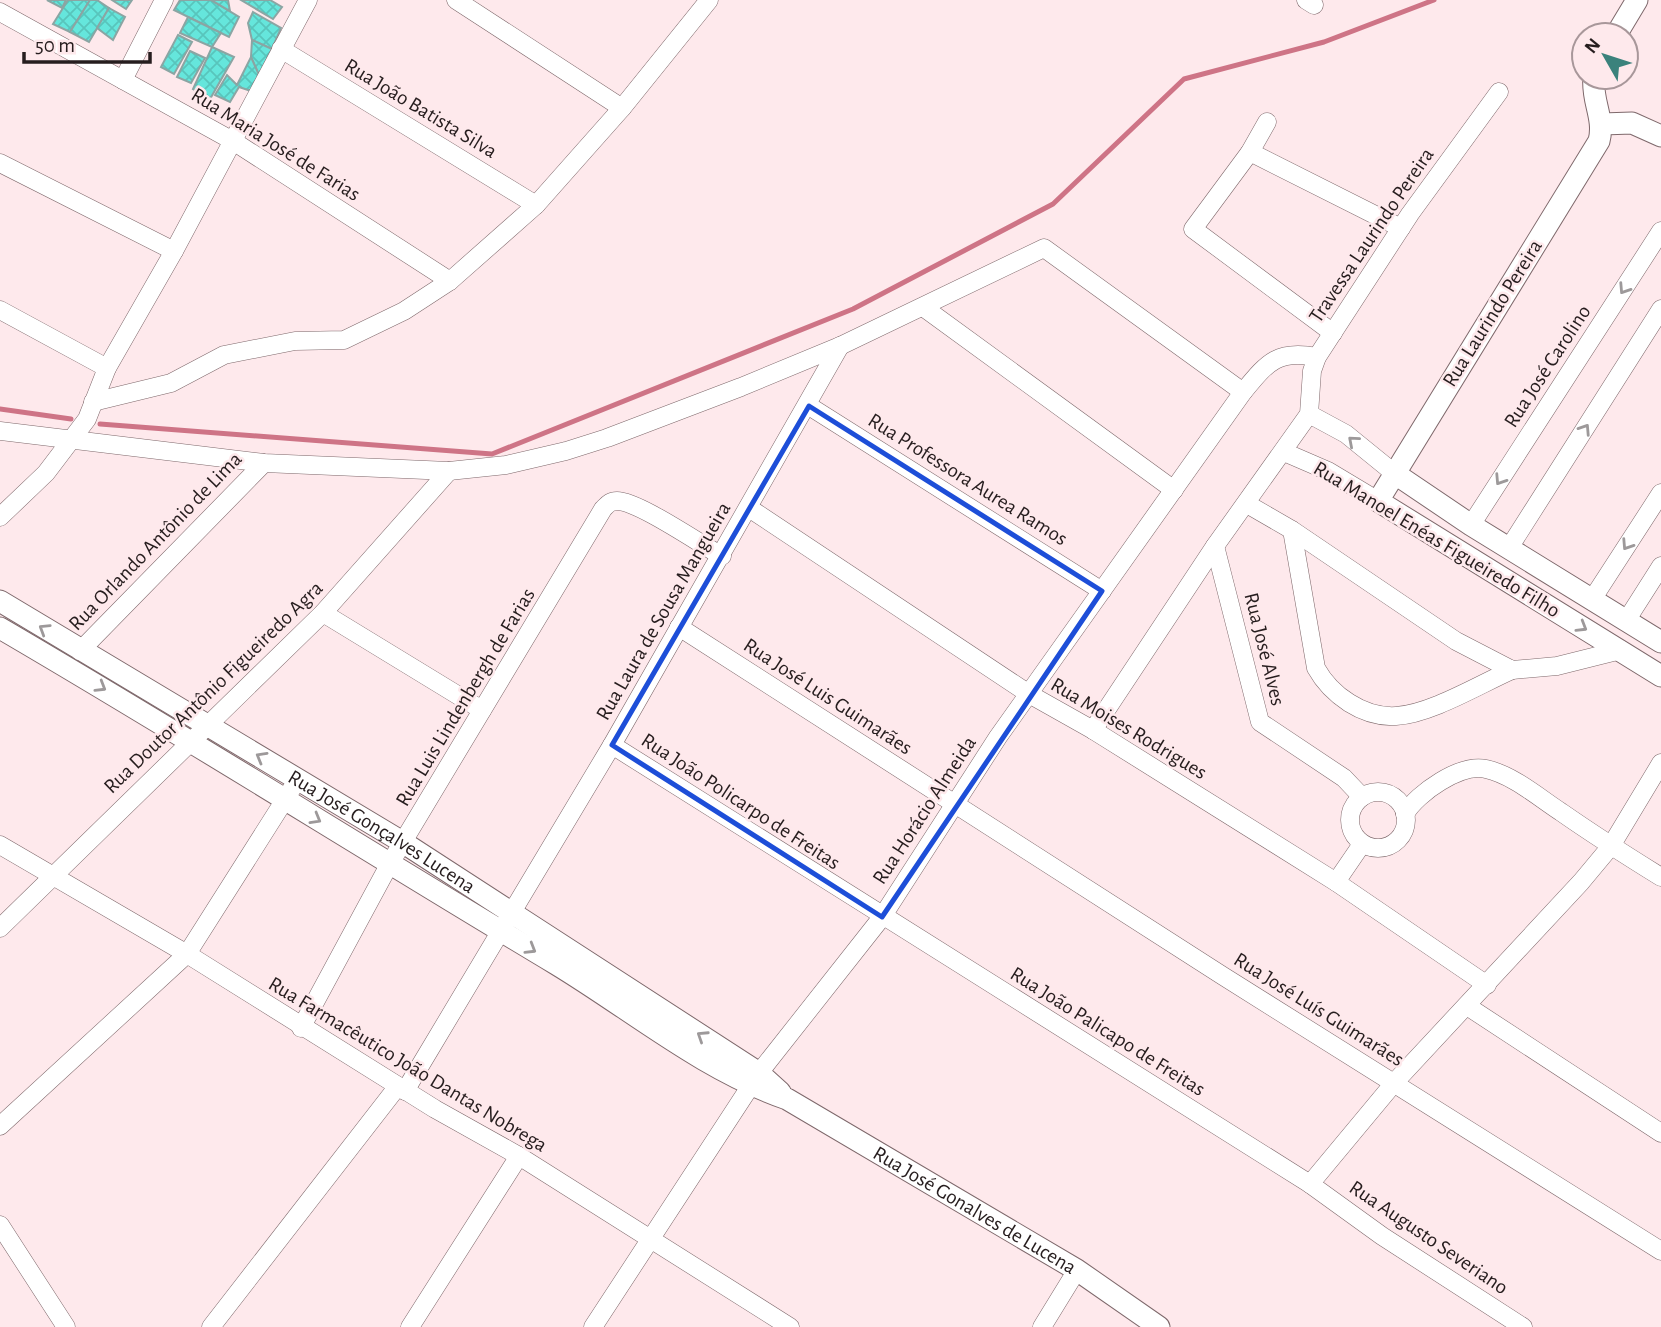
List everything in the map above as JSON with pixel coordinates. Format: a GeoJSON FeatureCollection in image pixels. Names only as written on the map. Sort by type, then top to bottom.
{"type":"FeatureCollection","features":[{"type":"Feature","properties":{"kind":"street"},"geometry":{"type":"LineString","coordinates":[[123,80],[164,0]]}},
{"type":"Feature","properties":{"kind":"street"},"geometry":{"type":"LineString","coordinates":[[0,517],[46,473],[87,419],[107,368],[174,251],[308,0]]}},
{"type":"Feature","properties":{"kind":"street"},"geometry":{"type":"LineString","coordinates":[[456,0],[622,108]]}},
{"type":"Feature","properties":{"kind":"street"},"geometry":{"type":"LineString","coordinates":[[1624,21],[1637,0]]}},
{"type":"Feature","properties":{"kind":"street"},"geometry":{"type":"LineString","coordinates":[[93,402],[171,383],[224,355],[295,341],[344,340],[404,311],[450,281],[536,205],[622,108],[703,2]]}},
{"type":"Feature","properties":{"kind":"street","name":"Rua Maria José de Farias"},"geometry":{"type":"LineString","coordinates":[[5,9],[123,80],[233,141],[450,281]]}},
{"type":"Feature","properties":{"kind":"street","name":"Rua João Batista Silva"},"geometry":{"type":"LineString","coordinates":[[281,50],[536,205]]}},
{"type":"Feature","properties":{"kind":"street"},"geometry":{"type":"LineString","coordinates":[[1593,91],[1602,124],[1632,123],[1661,136]]}},
{"type":"Feature","properties":{"kind":"street","name":"Travessa Laurindo Pereira"},"geometry":{"type":"LineString","coordinates":[[1309,414],[1312,371],[1317,357],[1401,228],[1499,92]]}},
{"type":"Feature","properties":{"kind":"street"},"geometry":{"type":"LineString","coordinates":[[1267,122],[1250,152],[1192,229],[1333,333]]}},
{"type":"Feature","properties":{"kind":"street","name":"Rua Laurindo Pereira"},"geometry":{"type":"LineString","coordinates":[[1378,501],[1599,141],[1602,124]]}},
{"type":"Feature","properties":{"kind":"street"},"geometry":{"type":"LineString","coordinates":[[1250,152],[1401,228]]}},
{"type":"Feature","properties":{"kind":"street"},"geometry":{"type":"LineString","coordinates":[[0,163],[174,251]]}},
{"type":"Feature","properties":{"kind":"street","name":"Rua José Carolino"},"geometry":{"type":"LineString","coordinates":[[1471,525],[1661,231]]}},
{"type":"Feature","properties":{"kind":"street"},"geometry":{"type":"LineString","coordinates":[[0,431],[264,463],[449,471],[506,465],[566,451],[741,387],[841,346],[1044,247],[1243,392]]}},
{"type":"Feature","properties":{"kind":"street"},"geometry":{"type":"LineString","coordinates":[[923,307],[1174,490]]}},
{"type":"Feature","properties":{"kind":"street"},"geometry":{"type":"LineString","coordinates":[[1508,548],[1661,309]]}},
{"type":"Feature","properties":{"kind":"street"},"geometry":{"type":"LineString","coordinates":[[0,310],[107,368]]}},
{"type":"Feature","properties":{"kind":"street","name":"Rua Laura de Sousa Mangueira"},"geometry":{"type":"LineString","coordinates":[[211,1327],[402,1089],[507,923],[809,406],[841,346]]}},
{"type":"Feature","properties":{"kind":"street","name":"Rua Horácio Almeida"},"geometry":{"type":"LineString","coordinates":[[593,1327],[755,1080],[882,917],[953,804],[1243,392],[1278,358],[1298,353],[1317,357]]}},
{"type":"Feature","properties":{"kind":"street","name":"Rua Professora Aurea Ramos"},"geometry":{"type":"LineString","coordinates":[[809,406],[1102,591]]}},
{"type":"Feature","properties":{"kind":"street"},"geometry":{"type":"LineString","coordinates":[[1093,730],[1215,546],[1309,414]]}},
{"type":"Feature","properties":{"kind":"street","name":"Rua Manoel Enéas Figueiredo Filho"},"geometry":{"type":"LineString","coordinates":[[1309,414],[1346,434],[1394,473],[1471,525],[1661,642]]}},
{"type":"Feature","properties":{"kind":"street","name":"Rua Manoel Enéas Figueiredo Filho"},"geometry":{"type":"LineString","coordinates":[[1284,452],[1328,471],[1661,676]]}},
{"type":"Feature","properties":{"kind":"street","name":"Rua Orlando Antônio de Lima"},"geometry":{"type":"LineString","coordinates":[[80,651],[264,463]]}},
{"type":"Feature","properties":{"kind":"street","name":"Rua Doutor Antônio Figueiredo Agra"},"geometry":{"type":"LineString","coordinates":[[0,928],[323,613],[449,471]]}},
{"type":"Feature","properties":{"kind":"street"},"geometry":{"type":"LineString","coordinates":[[1593,598],[1661,493]]}},
{"type":"Feature","properties":{"kind":"street","name":"Rua Luis Lindenbergh de Farias"},"geometry":{"type":"LineString","coordinates":[[301,1028],[389,865],[549,602],[595,519],[610,502],[620,501],[638,508],[722,556]]}},
{"type":"Feature","properties":{"kind":"street"},"geometry":{"type":"LineString","coordinates":[[1247,504],[1292,530],[1456,641],[1512,670]]}},
{"type":"Feature","properties":{"kind":"street","name":"Rua Moises Rodrigues"},"geometry":{"type":"LineString","coordinates":[[749,508],[1030,694],[1093,730],[1336,882],[1487,985]]}},
{"type":"Feature","properties":{"kind":"street"},"geometry":{"type":"LineString","coordinates":[[1292,530],[1316,668],[1325,684],[1340,698],[1365,710],[1394,716],[1416,711],[1512,670],[1557,666],[1621,650]]}},
{"type":"Feature","properties":{"kind":"street","name":"Rua José Alves"},"geometry":{"type":"LineString","coordinates":[[1215,546],[1260,722],[1345,778],[1362,797]]}},
{"type":"Feature","properties":{"kind":"street"},"geometry":{"type":"LineString","coordinates":[[1626,621],[1661,566]]}},
{"type":"Feature","properties":{"kind":"street","name":"Rua José Gonçalves Lucena"},"geometry":{"type":"LineString","coordinates":[[0,601],[404,843],[507,923],[755,1080]]}},
{"type":"Feature","properties":{"kind":"street"},"geometry":{"type":"LineString","coordinates":[[323,613],[482,710]]}},
{"type":"Feature","properties":{"kind":"street","name":"Rua José Luis Guimarães"},"geometry":{"type":"LineString","coordinates":[[679,626],[953,804]]}},
{"type":"Feature","properties":{"kind":"street","name":"Rua José Gonçalves Lucena"},"geometry":{"type":"LineString","coordinates":[[0,628],[389,865],[507,923]]}},
{"type":"Feature","properties":{"kind":"street","name":"Rua João Policarpo de Freitas"},"geometry":{"type":"LineString","coordinates":[[612,745],[882,917]]}},
{"type":"Feature","properties":{"kind":"street"},"geometry":{"type":"LineString","coordinates":[[1310,1184],[1394,1083],[1487,985],[1611,846],[1661,762]]}},
{"type":"Feature","properties":{"kind":"street"},"geometry":{"type":"LineString","coordinates":[[1405,814],[1419,795],[1463,772],[1484,768],[1514,781],[1661,877]]}},
{"type":"Feature","properties":{"kind":"street"},"geometry":{"type":"LineString","coordinates":[[0,1126],[187,954],[298,779]]}},
{"type":"Feature","properties":{"kind":"street"},"geometry":{"type":"LineString","coordinates":[[1383,793],[1401,804],[1405,814],[1405,825],[1393,843],[1383,848],[1362,844],[1354,836],[1350,815],[1362,797],[1383,793]]}},
{"type":"Feature","properties":{"kind":"street","name":"Rua José Luís Guimarães"},"geometry":{"type":"LineString","coordinates":[[953,804],[1661,1251]]}},
{"type":"Feature","properties":{"kind":"street"},"geometry":{"type":"LineString","coordinates":[[1336,882],[1362,844]]}},
{"type":"Feature","properties":{"kind":"street","name":"Rua Farmacêutico João Dantas Nobrega"},"geometry":{"type":"LineString","coordinates":[[0,845],[187,954],[402,1089],[519,1156],[790,1327]]}},
{"type":"Feature","properties":{"kind":"street","name":"Rua João Palicapo de Freitas"},"geometry":{"type":"LineString","coordinates":[[882,917],[1310,1184]]}},
{"type":"Feature","properties":{"kind":"street"},"geometry":{"type":"LineString","coordinates":[[1467,1006],[1661,1133]]}},
{"type":"Feature","properties":{"kind":"street","name":"Rua José Gonalves de Lucena"},"geometry":{"type":"LineString","coordinates":[[755,1080],[1077,1270],[1159,1327]]}},
{"type":"Feature","properties":{"kind":"street"},"geometry":{"type":"LineString","coordinates":[[410,1327],[519,1156]]}},
{"type":"Feature","properties":{"kind":"street","name":"Rua Augusto Severiano"},"geometry":{"type":"LineString","coordinates":[[1310,1184],[1382,1236],[1523,1327]]}},
{"type":"Feature","properties":{"kind":"street"},"geometry":{"type":"LineString","coordinates":[[0,1225],[66,1327]]}},
{"type":"Feature","properties":{"kind":"street"},"geometry":{"type":"LineString","coordinates":[[1042,1327],[1077,1270]]}},
{"type":"Feature","properties":{"kind":"highlighted area"},"geometry":{"type":"Polygon","coordinates":[[[809,406],[1102,591],[882,917],[612,745],[809,406]]]}},
{"type":"Feature","properties":{"kind":"building"},"geometry":{"type":"Polygon","coordinates":[[[47,0],[66,0],[62,8],[47,0]]]}},
{"type":"Feature","properties":{"kind":"building"},"geometry":{"type":"Polygon","coordinates":[[[68,0],[90,0],[70,32],[53,24],[68,0]]]}},
{"type":"Feature","properties":{"kind":"building"},"geometry":{"type":"Polygon","coordinates":[[[90,0],[97,0],[109,8],[89,42],[70,32],[90,0]]]}},
{"type":"Feature","properties":{"kind":"building"},"geometry":{"type":"Polygon","coordinates":[[[112,0],[132,0],[126,9],[112,0]]]}},
{"type":"Feature","properties":{"kind":"building"},"geometry":{"type":"Polygon","coordinates":[[[180,0],[211,0],[239,17],[229,37],[174,10],[180,0]]]}},
{"type":"Feature","properties":{"kind":"building"},"geometry":{"type":"Polygon","coordinates":[[[211,0],[228,0],[230,11],[211,0]]]}},
{"type":"Feature","properties":{"kind":"building"},"geometry":{"type":"Polygon","coordinates":[[[241,0],[270,0],[282,7],[273,19],[241,0]]]}},
{"type":"Feature","properties":{"kind":"building"},"geometry":{"type":"Polygon","coordinates":[[[109,8],[125,17],[113,40],[97,28],[109,8]]]}},
{"type":"Feature","properties":{"kind":"building"},"geometry":{"type":"Polygon","coordinates":[[[253,12],[281,28],[272,49],[252,40],[248,23],[253,12]]]}},
{"type":"Feature","properties":{"kind":"building"},"geometry":{"type":"Polygon","coordinates":[[[188,17],[221,33],[212,47],[180,33],[188,17]]]}},
{"type":"Feature","properties":{"kind":"building"},"geometry":{"type":"Polygon","coordinates":[[[178,35],[192,42],[174,74],[161,67],[178,35]]]}},
{"type":"Feature","properties":{"kind":"building"},"geometry":{"type":"Polygon","coordinates":[[[252,40],[272,49],[259,75],[251,57],[252,40]]]}},
{"type":"Feature","properties":{"kind":"building"},"geometry":{"type":"Polygon","coordinates":[[[212,47],[234,57],[210,99],[193,89],[212,47]]]}},
{"type":"Feature","properties":{"kind":"building"},"geometry":{"type":"Polygon","coordinates":[[[190,51],[205,58],[191,83],[177,77],[190,51]]]}},
{"type":"Feature","properties":{"kind":"building"},"geometry":{"type":"Polygon","coordinates":[[[251,57],[259,75],[251,91],[239,87],[230,102],[215,95],[227,75],[237,85],[251,57]]]}},
{"type":"Feature","properties":{"kind":"waterway"},"geometry":{"type":"LineString","coordinates":[[100,424],[492,454],[853,309],[1053,204],[1184,79],[1324,42],[1434,0]]}},
{"type":"Feature","properties":{"kind":"waterway"},"geometry":{"type":"LineString","coordinates":[[0,409],[71,419]]}}]}
